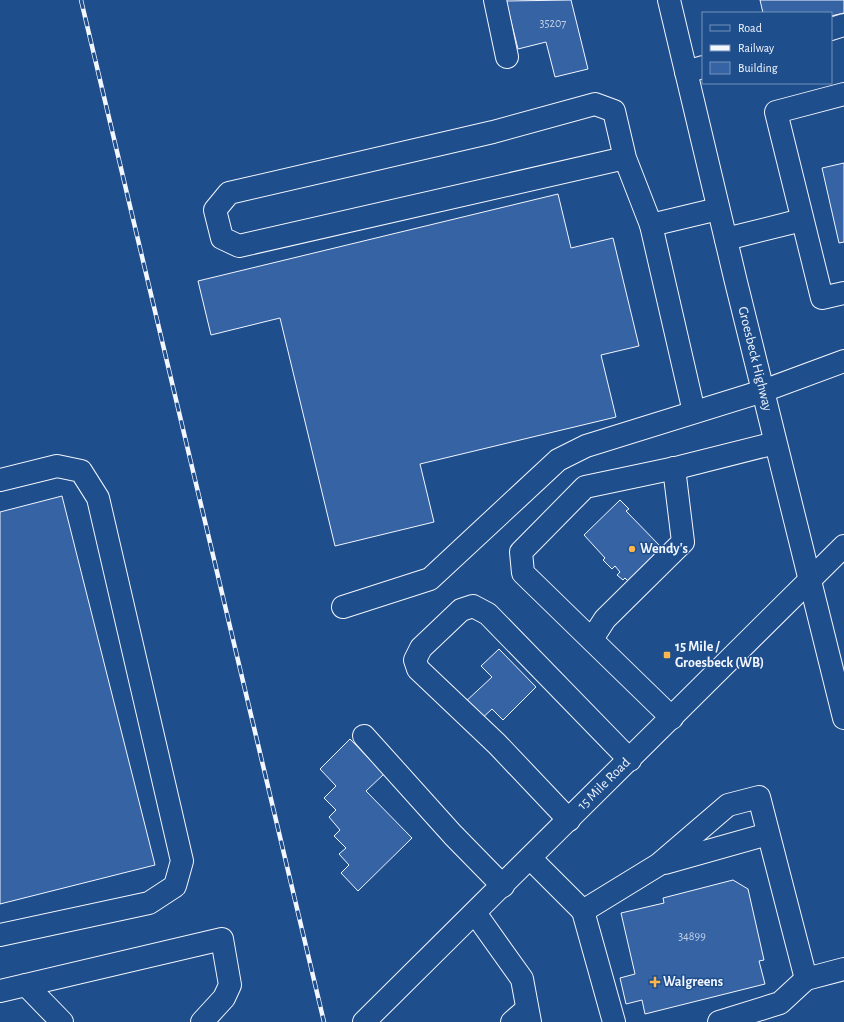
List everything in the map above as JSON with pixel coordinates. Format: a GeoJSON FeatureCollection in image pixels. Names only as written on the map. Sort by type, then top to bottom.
{"type":"FeatureCollection","features":[{"type":"Feature","properties":{"kind":"main road"},"geometry":{"type":"LineString","coordinates":[[495,0],[507,57]]}},
{"type":"Feature","properties":{"kind":"main road","name":"Groesbeck Highway"},"geometry":{"type":"LineString","coordinates":[[668,0],[694,70],[718,209],[809,582],[840,685],[844,718]]}},
{"type":"Feature","properties":{"kind":"main road"},"geometry":{"type":"LineString","coordinates":[[832,29],[844,25]]}},
{"type":"Feature","properties":{"kind":"main road"},"geometry":{"type":"LineString","coordinates":[[844,94],[776,112],[822,298],[844,293]]}},
{"type":"Feature","properties":{"kind":"main road"},"geometry":{"type":"LineString","coordinates":[[625,158],[239,246],[222,238],[215,210],[230,193],[493,132],[595,104],[614,111],[625,158],[651,225],[694,412]]}},
{"type":"Feature","properties":{"kind":"main road"},"geometry":{"type":"LineString","coordinates":[[651,225],[718,209]]}},
{"type":"Feature","properties":{"kind":"main road"},"geometry":{"type":"LineString","coordinates":[[726,239],[802,220]]}},
{"type":"Feature","properties":{"kind":"main road"},"geometry":{"type":"LineString","coordinates":[[343,607],[430,579],[558,460],[586,446],[762,391],[844,361]]}},
{"type":"Feature","properties":{"kind":"main road"},"geometry":{"type":"LineString","coordinates":[[672,718],[523,573],[521,552],[585,487],[674,468],[776,443]]}},
{"type":"Feature","properties":{"kind":"main road"},"geometry":{"type":"LineString","coordinates":[[0,480],[57,466],[81,471],[98,498],[182,861],[175,886],[149,903],[0,935]]}},
{"type":"Feature","properties":{"kind":"main road"},"geometry":{"type":"LineString","coordinates":[[592,640],[605,619],[683,542],[674,468]]}},
{"type":"Feature","properties":{"kind":"main road","name":"15 Mile Road"},"geometry":{"type":"LineString","coordinates":[[364,1022],[503,886],[844,546]]}},
{"type":"Feature","properties":{"kind":"main road"},"geometry":{"type":"LineString","coordinates":[[569,820],[497,744],[418,669],[415,660],[421,648],[461,610],[473,606],[488,614],[630,760]]}},
{"type":"Feature","properties":{"kind":"main road"},"geometry":{"type":"LineString","coordinates":[[364,736],[453,835],[503,886]]}},
{"type":"Feature","properties":{"kind":"main road"},"geometry":{"type":"LineString","coordinates":[[583,911],[658,865],[728,805],[759,797],[806,979]]}},
{"type":"Feature","properties":{"kind":"main road"},"geometry":{"type":"LineString","coordinates":[[658,865],[768,834]]}},
{"type":"Feature","properties":{"kind":"main road"},"geometry":{"type":"LineString","coordinates":[[530,858],[583,911],[614,1022]]}},
{"type":"Feature","properties":{"kind":"main road"},"geometry":{"type":"LineString","coordinates":[[475,913],[522,979],[523,1018]]}},
{"type":"Feature","properties":{"kind":"main road"},"geometry":{"type":"LineString","coordinates":[[0,992],[222,940],[230,985],[224,998],[202,1022]]}},
{"type":"Feature","properties":{"kind":"main road"},"geometry":{"type":"LineString","coordinates":[[718,1022],[780,1003],[806,979],[844,969]]}},
{"type":"Feature","properties":{"kind":"main road"},"geometry":{"type":"LineString","coordinates":[[26,985],[62,1022]]}},
{"type":"Feature","properties":{"kind":"building"},"geometry":{"type":"Polygon","coordinates":[[[571,0],[588,69],[555,77],[546,42],[518,49],[506,1],[571,0]]]}},
{"type":"Feature","properties":{"kind":"building"},"geometry":{"type":"Polygon","coordinates":[[[760,0],[844,0],[844,13],[832,16],[832,12],[763,12],[760,0]]]}},
{"type":"Feature","properties":{"kind":"building"},"geometry":{"type":"Polygon","coordinates":[[[844,163],[844,242],[839,243],[822,168],[844,163]]]}},
{"type":"Feature","properties":{"kind":"building"},"geometry":{"type":"Polygon","coordinates":[[[558,194],[571,248],[613,238],[639,346],[601,355],[616,417],[420,464],[434,522],[335,546],[280,318],[211,335],[198,281],[558,194]]]}},
{"type":"Feature","properties":{"kind":"building"},"geometry":{"type":"Polygon","coordinates":[[[62,496],[155,865],[0,904],[0,512],[62,496]]]}},
{"type":"Feature","properties":{"kind":"building"},"geometry":{"type":"Polygon","coordinates":[[[620,500],[629,509],[626,511],[662,548],[628,581],[625,578],[623,580],[617,575],[620,572],[615,566],[612,569],[603,560],[605,558],[584,535],[620,500]]]}},
{"type":"Feature","properties":{"kind":"building"},"geometry":{"type":"Polygon","coordinates":[[[499,649],[536,687],[503,720],[492,709],[479,721],[463,704],[492,677],[481,666],[499,649]]]}},
{"type":"Feature","properties":{"kind":"building"},"geometry":{"type":"Polygon","coordinates":[[[350,739],[384,774],[366,791],[412,838],[358,891],[341,873],[349,865],[339,854],[346,848],[334,836],[340,830],[329,817],[336,810],[324,798],[336,786],[320,769],[350,739]]]}},
{"type":"Feature","properties":{"kind":"building","name":"Walgreens"},"geometry":{"type":"Polygon","coordinates":[[[733,880],[748,889],[764,960],[759,961],[765,984],[645,1014],[642,1000],[626,1004],[620,978],[635,974],[621,913],[664,903],[663,898],[733,880]]]}},
{"type":"Feature","properties":{"kind":"railway"},"geometry":{"type":"LineString","coordinates":[[81,0],[324,1022]]}},
{"type":"Feature","properties":{"kind":"place","name":"Wendy's"},"geometry":{"type":"Point","coordinates":[632,549]}},
{"type":"Feature","properties":{"kind":"place","name":"15 Mile / Groesbeck (WB)"},"geometry":{"type":"Point","coordinates":[667,655]}},
{"type":"Feature","properties":{"kind":"place","name":"Walgreens"},"geometry":{"type":"Point","coordinates":[655,982]}}]}
